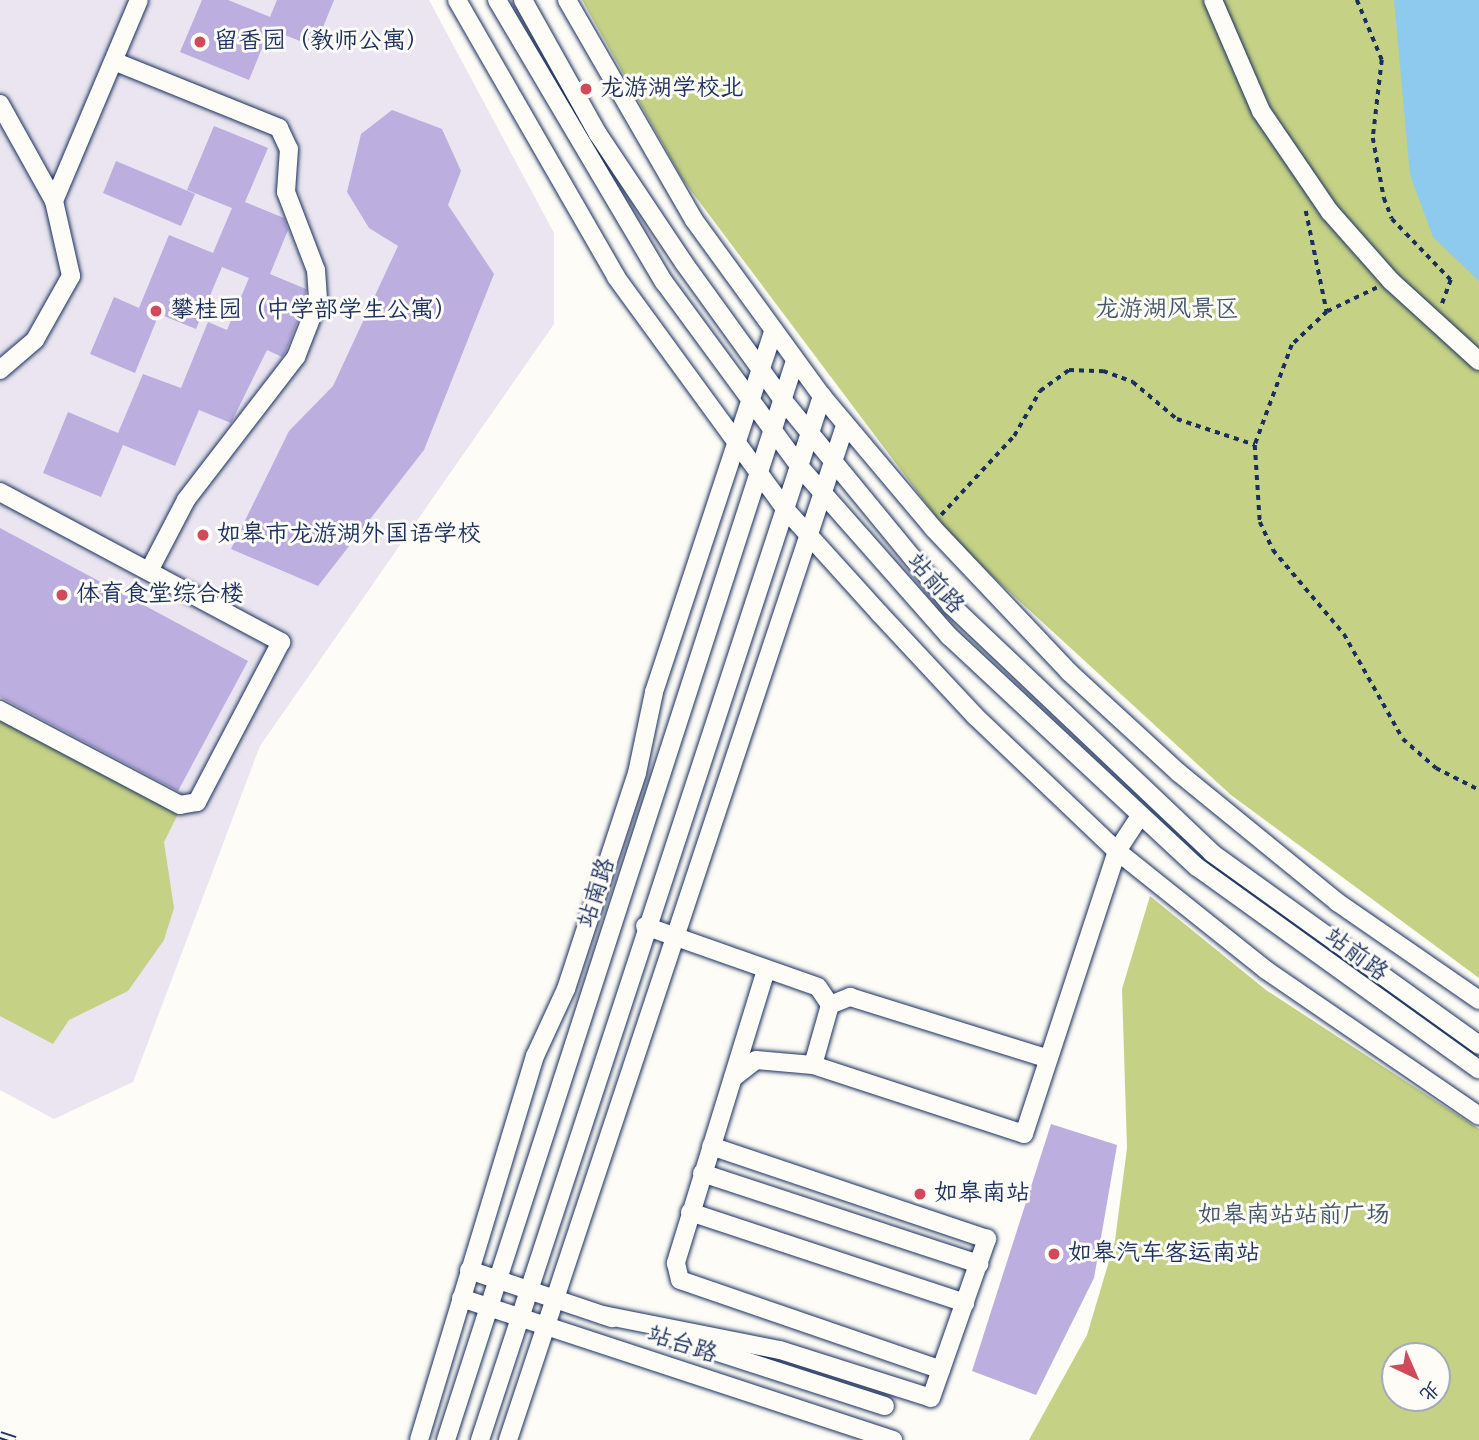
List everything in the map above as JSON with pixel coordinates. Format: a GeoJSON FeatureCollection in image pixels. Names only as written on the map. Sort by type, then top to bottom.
{"type":"FeatureCollection","features":[{"type":"Feature","properties":{"kind":"street"},"geometry":{"type":"LineString","coordinates":[[54,201],[116,62],[139,0]]}},
{"type":"Feature","properties":{"kind":"street"},"geometry":{"type":"LineString","coordinates":[[457,0],[616,277],[735,443],[809,536],[975,716],[1117,851],[1266,970],[1479,1116]]}},
{"type":"Feature","properties":{"kind":"street","name":"站前路"},"geometry":{"type":"LineString","coordinates":[[497,0],[649,259],[799,466],[949,636],[1140,816],[1365,993],[1479,1070]]}},
{"type":"Feature","properties":{"kind":"street","name":"站前路"},"geometry":{"type":"LineString","coordinates":[[523,0],[598,134],[760,369],[952,606],[1119,772],[1212,853],[1479,1045]]}},
{"type":"Feature","properties":{"kind":"street"},"geometry":{"type":"LineString","coordinates":[[567,0],[694,220],[773,332],[845,426],[933,528],[1069,672],[1179,773],[1338,902],[1479,1000]]}},
{"type":"Feature","properties":{"kind":"street"},"geometry":{"type":"LineString","coordinates":[[1213,0],[1261,111],[1329,212],[1391,281],[1479,361]]}},
{"type":"Feature","properties":{"kind":"street"},"geometry":{"type":"LineString","coordinates":[[116,62],[279,128],[289,149],[286,192],[306,236],[318,291],[296,357],[186,500],[149,571]]}},
{"type":"Feature","properties":{"kind":"street"},"geometry":{"type":"LineString","coordinates":[[0,104],[54,201],[72,276],[35,340],[0,370]]}},
{"type":"Feature","properties":{"kind":"street"},"geometry":{"type":"LineString","coordinates":[[419,1440],[534,1056],[566,989],[632,786],[654,692],[773,332]]}},
{"type":"Feature","properties":{"kind":"street","name":"站南路"},"geometry":{"type":"LineString","coordinates":[[446,1440],[795,361]]}},
{"type":"Feature","properties":{"kind":"street"},"geometry":{"type":"LineString","coordinates":[[480,1440],[645,926],[822,396]]}},
{"type":"Feature","properties":{"kind":"street"},"geometry":{"type":"LineString","coordinates":[[508,1440],[845,426]]}},
{"type":"Feature","properties":{"kind":"street"},"geometry":{"type":"LineString","coordinates":[[0,492],[281,642],[197,802],[180,805],[0,710]]}},
{"type":"Feature","properties":{"kind":"street"},"geometry":{"type":"LineString","coordinates":[[733,1078],[756,1060],[813,1065],[1024,1134],[1117,851],[1140,816]]}},
{"type":"Feature","properties":{"kind":"street"},"geometry":{"type":"LineString","coordinates":[[645,926],[818,987],[830,1005],[813,1065]]}},
{"type":"Feature","properties":{"kind":"street"},"geometry":{"type":"LineString","coordinates":[[766,970],[690,1212],[676,1263],[680,1280],[694,1289],[941,1370]]}},
{"type":"Feature","properties":{"kind":"street"},"geometry":{"type":"LineString","coordinates":[[830,1005],[850,997],[1049,1059]]}},
{"type":"Feature","properties":{"kind":"street"},"geometry":{"type":"LineString","coordinates":[[603,1315],[780,1350],[931,1398],[987,1239],[711,1146]]}},
{"type":"Feature","properties":{"kind":"street"},"geometry":{"type":"LineString","coordinates":[[702,1173],[979,1264]]}},
{"type":"Feature","properties":{"kind":"street"},"geometry":{"type":"LineString","coordinates":[[690,1212],[965,1303]]}},
{"type":"Feature","properties":{"kind":"street"},"geometry":{"type":"LineString","coordinates":[[469,1270],[885,1406]]}},
{"type":"Feature","properties":{"kind":"street","name":"站台路"},"geometry":{"type":"LineString","coordinates":[[461,1298],[895,1439]]}},
{"type":"Feature","properties":{"kind":"path"},"geometry":{"type":"LineString","coordinates":[[1357,0],[1381,60],[1373,138],[1384,198],[1392,219],[1451,280],[1448,300],[1429,316]]}},
{"type":"Feature","properties":{"kind":"path"},"geometry":{"type":"LineString","coordinates":[[1303,198],[1327,312]]}},
{"type":"Feature","properties":{"kind":"path"},"geometry":{"type":"LineString","coordinates":[[1391,281],[1327,312],[1292,345],[1255,445],[1260,522],[1273,550],[1344,634],[1403,738],[1436,768],[1479,790]]}},
{"type":"Feature","properties":{"kind":"path"},"geometry":{"type":"LineString","coordinates":[[933,528],[1014,436],[1041,390],[1069,370],[1103,371],[1133,382],[1177,419],[1255,445]]}},
{"type":"Feature","properties":{"kind":"shaded area","name":"如皋市龙游湖外国语学校"},"geometry":{"type":"Polygon","coordinates":[[[0,0],[429,0],[554,233],[554,324],[260,746],[133,1082],[54,1119],[0,1090],[0,0]]]}},
{"type":"Feature","properties":{"kind":"green space","name":"龙游湖风景区"},"geometry":{"type":"Polygon","coordinates":[[[582,0],[1479,0],[1479,978],[1231,795],[955,542],[683,180],[582,0]]]}},
{"type":"Feature","properties":{"kind":"green space"},"geometry":{"type":"Polygon","coordinates":[[[0,720],[178,814],[164,842],[174,908],[164,940],[128,991],[69,1020],[53,1044],[0,1016],[0,720]]]}},
{"type":"Feature","properties":{"kind":"green space","name":"如皋南站站前广场"},"geometry":{"type":"Polygon","coordinates":[[[1150,896],[1266,990],[1479,1129],[1479,1440],[1029,1440],[1087,1335],[1115,1241],[1127,1148],[1122,989],[1150,896]]]}},
{"type":"Feature","properties":{"kind":"water"},"geometry":{"type":"Polygon","coordinates":[[[1394,0],[1479,0],[1479,281],[1433,237],[1410,175],[1394,0]]]}},
{"type":"Feature","properties":{"kind":"building","name":"留香园（教师公寓）"},"geometry":{"type":"Polygon","coordinates":[[[202,0],[228,0],[270,17],[277,0],[334,0],[315,47],[270,29],[249,80],[180,52],[202,0]]]}},
{"type":"Feature","properties":{"kind":"building"},"geometry":{"type":"Polygon","coordinates":[[[392,110],[442,129],[461,171],[448,205],[494,274],[424,450],[318,586],[231,549],[289,431],[333,386],[398,246],[369,228],[347,192],[361,134],[392,110]]]}},
{"type":"Feature","properties":{"kind":"building","name":"攀桂园（中学部学生公寓）"},"geometry":{"type":"Polygon","coordinates":[[[214,126],[268,148],[245,202],[284,218],[288,230],[270,274],[306,289],[306,299],[286,351],[282,357],[267,350],[231,423],[199,410],[175,466],[123,445],[101,497],[43,473],[68,412],[118,433],[143,374],[181,388],[208,322],[227,330],[249,278],[222,267],[196,329],[159,314],[135,373],[90,354],[114,297],[139,308],[169,235],[213,253],[232,208],[187,190],[214,126]]]}},
{"type":"Feature","properties":{"kind":"building"},"geometry":{"type":"Polygon","coordinates":[[[116,161],[195,194],[181,226],[103,193],[116,161]]]}},
{"type":"Feature","properties":{"kind":"building","name":"体育食堂综合楼"},"geometry":{"type":"Polygon","coordinates":[[[0,528],[248,661],[178,791],[0,697],[0,528]]]}},
{"type":"Feature","properties":{"kind":"building","name":"如皋汽车客运南站"},"geometry":{"type":"Polygon","coordinates":[[[1051,1124],[1117,1145],[1094,1278],[1036,1395],[972,1371],[1051,1124]]]}},
{"type":"Feature","properties":{"kind":"railway"},"geometry":{"type":"LineString","coordinates":[[0,1435],[15,1440]]}},
{"type":"Feature","properties":{"kind":"place","name":"留香园（教师公寓）"},"geometry":{"type":"Point","coordinates":[200,42]}},
{"type":"Feature","properties":{"kind":"place","name":"龙游湖学校北"},"geometry":{"type":"Point","coordinates":[586,89]}},
{"type":"Feature","properties":{"kind":"place","name":"攀桂园（中学部学生公寓）"},"geometry":{"type":"Point","coordinates":[156,311]}},
{"type":"Feature","properties":{"kind":"place","name":"如皋市龙游湖外国语学校"},"geometry":{"type":"Point","coordinates":[203,535]}},
{"type":"Feature","properties":{"kind":"place","name":"体育食堂综合楼"},"geometry":{"type":"Point","coordinates":[62,595]}},
{"type":"Feature","properties":{"kind":"place","name":"如皋南站"},"geometry":{"type":"Point","coordinates":[920,1194]}},
{"type":"Feature","properties":{"kind":"place","name":"如皋汽车客运南站"},"geometry":{"type":"Point","coordinates":[1054,1254]}}]}
